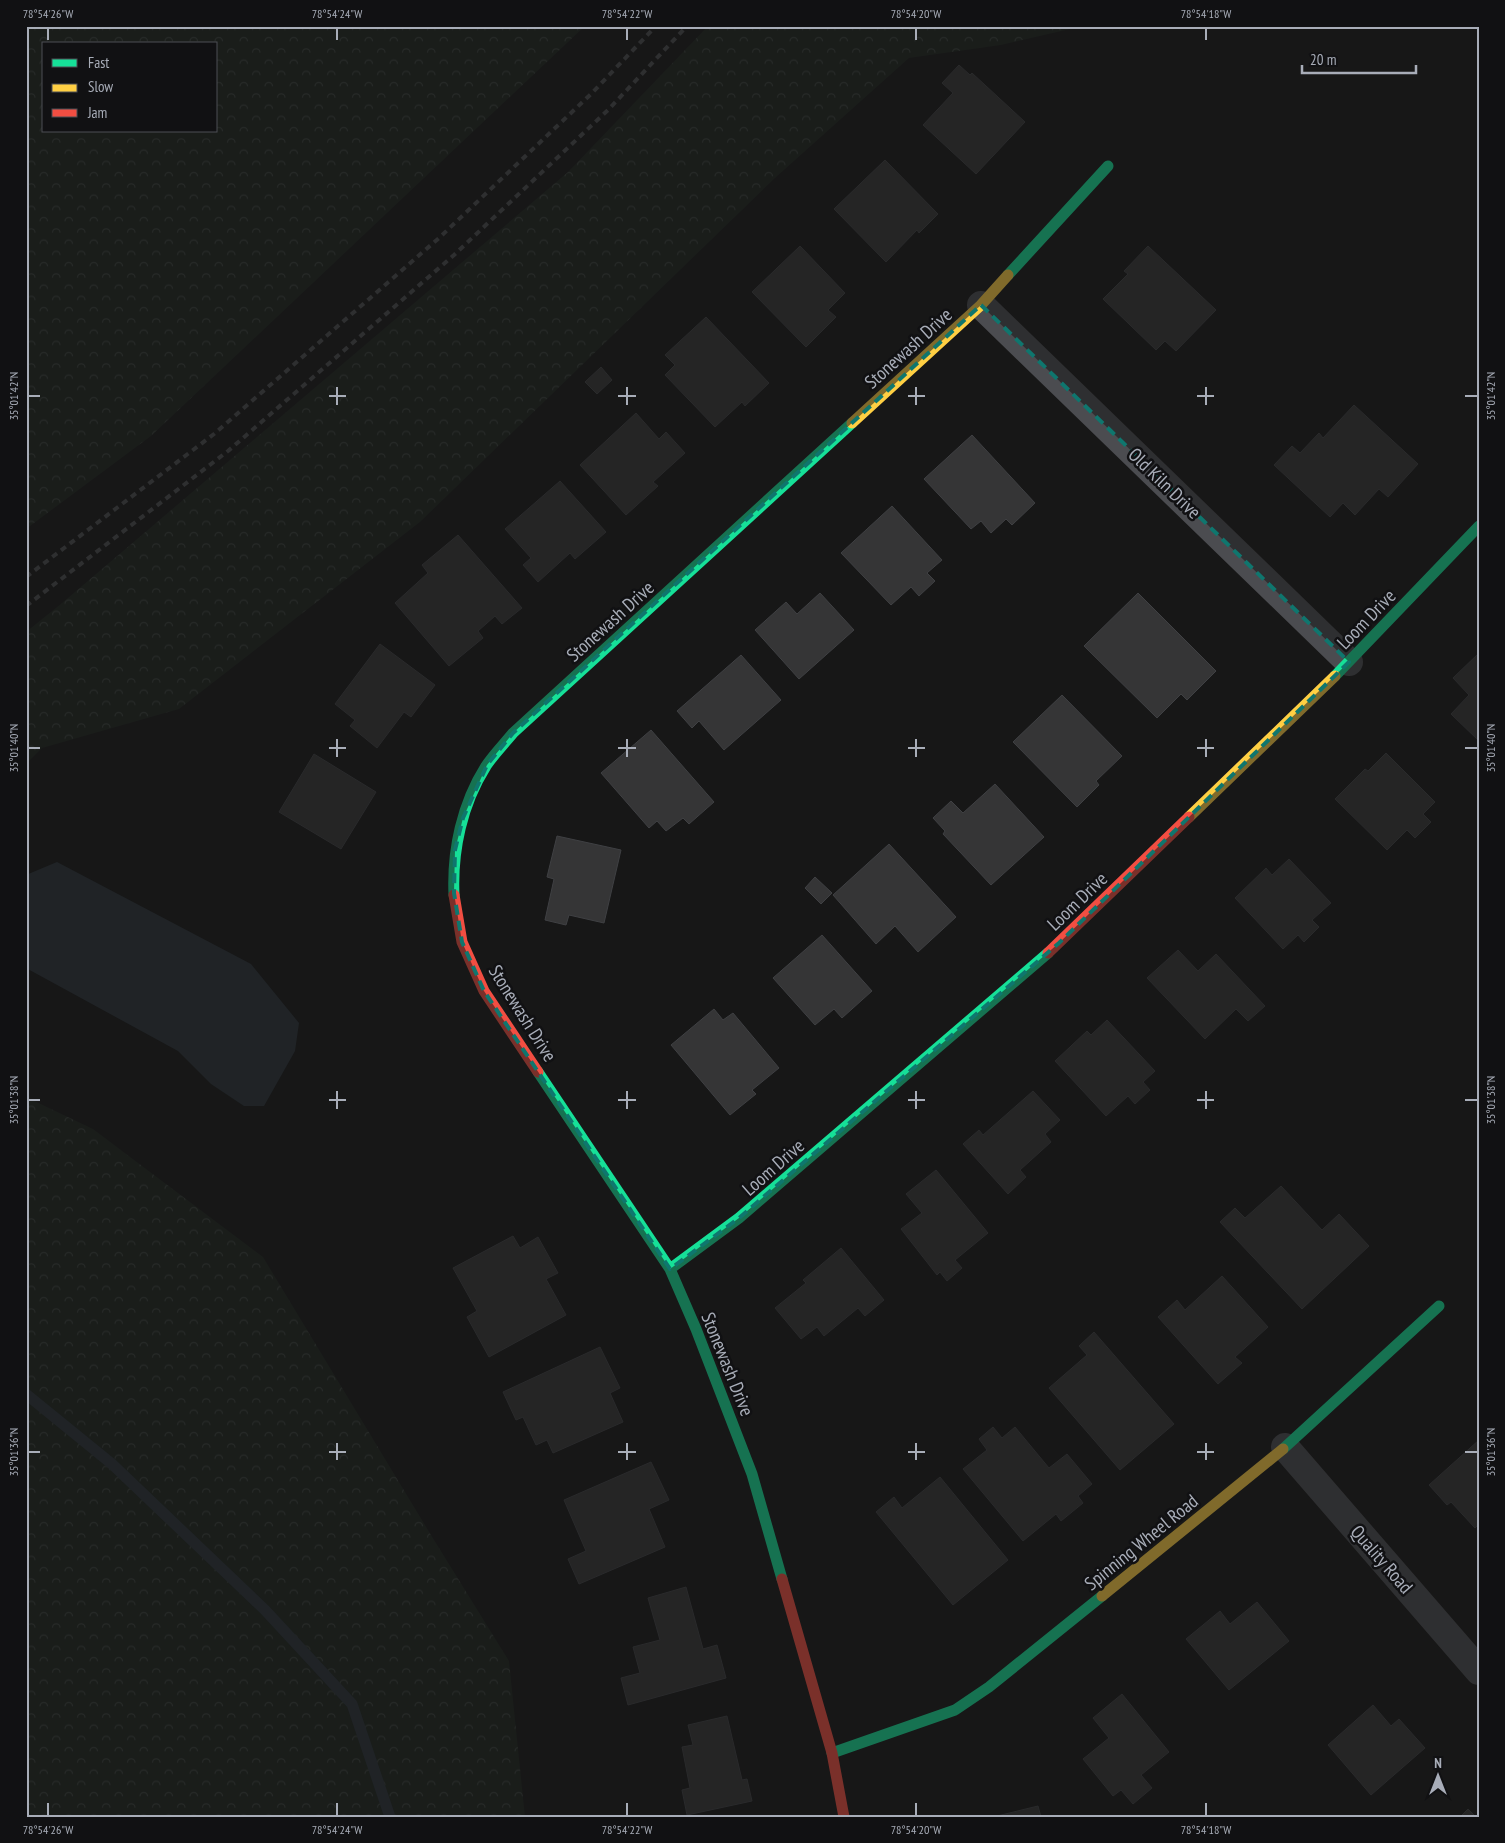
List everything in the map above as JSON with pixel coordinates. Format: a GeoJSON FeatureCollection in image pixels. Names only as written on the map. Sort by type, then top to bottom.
{"type":"FeatureCollection","features":[{"type":"Feature","properties":{"kind":"street","name":"Stonewash Drive"},"geometry":{"type":"LineString","coordinates":[[844,1817],[832,1753],[752,1474],[696,1329],[670,1269],[484,991],[462,942],[454,893],[456,850],[463,818],[473,791],[487,765],[513,733],[981,305],[1108,166]]}},
{"type":"Feature","properties":{"kind":"street","name":"Old Kiln Drive"},"geometry":{"type":"LineString","coordinates":[[981,305],[1349,662]]}},
{"type":"Feature","properties":{"kind":"street","name":"Loom Drive"},"geometry":{"type":"LineString","coordinates":[[670,1269],[739,1218],[1059,943],[1349,662],[1479,526]]}},
{"type":"Feature","properties":{"kind":"street","name":"Spinning Wheel Road"},"geometry":{"type":"LineString","coordinates":[[832,1753],[955,1710],[990,1687],[1285,1447],[1439,1306]]}},
{"type":"Feature","properties":{"kind":"street","name":"Quality Road"},"geometry":{"type":"LineString","coordinates":[[1285,1447],[1479,1671]]}},
{"type":"Feature","properties":{"kind":"highlighted area"},"geometry":{"type":"Polygon","coordinates":[[[981,305],[1349,662],[1059,943],[739,1218],[670,1269],[484,991],[462,942],[454,893],[455,850],[463,818],[487,765],[513,733],[981,305]]]}},
{"type":"Feature","properties":{"kind":"green space"},"geometry":{"type":"Polygon","coordinates":[[[26,26],[585,26],[151,436],[26,529],[26,26]]]}},
{"type":"Feature","properties":{"kind":"green space"},"geometry":{"type":"Polygon","coordinates":[[[708,26],[1083,26],[1001,45],[909,58],[775,178],[420,522],[179,709],[42,748],[26,764],[26,632],[568,172],[708,26]]]}},
{"type":"Feature","properties":{"kind":"green space"},"geometry":{"type":"Polygon","coordinates":[[[26,1097],[93,1129],[263,1257],[509,1661],[525,1817],[26,1817],[26,1097]]]}},
{"type":"Feature","properties":{"kind":"shaded area"},"geometry":{"type":"Polygon","coordinates":[[[57,862],[251,964],[299,1023],[295,1051],[264,1106],[244,1106],[211,1084],[178,1051],[26,968],[26,875],[57,862]]]}},
{"type":"Feature","properties":{"kind":"building"},"geometry":{"type":"Polygon","coordinates":[[[959,65],[970,75],[972,73],[1025,122],[976,174],[923,125],[953,93],[942,83],[959,65]]]}},
{"type":"Feature","properties":{"kind":"building"},"geometry":{"type":"Polygon","coordinates":[[[885,160],[938,214],[919,233],[917,230],[886,262],[834,209],[885,160]]]}},
{"type":"Feature","properties":{"kind":"building"},"geometry":{"type":"Polygon","coordinates":[[[800,246],[845,293],[828,310],[836,317],[806,347],[752,292],[800,246]]]}},
{"type":"Feature","properties":{"kind":"building"},"geometry":{"type":"Polygon","coordinates":[[[1148,246],[1216,310],[1176,351],[1165,341],[1156,350],[1103,299],[1128,274],[1124,271],[1148,246]]]}},
{"type":"Feature","properties":{"kind":"building"},"geometry":{"type":"Polygon","coordinates":[[[706,317],[769,383],[745,406],[742,402],[715,427],[665,375],[675,365],[665,355],[706,317]]]}},
{"type":"Feature","properties":{"kind":"building"},"geometry":{"type":"Polygon","coordinates":[[[601,367],[612,380],[597,394],[585,382],[601,367]]]}},
{"type":"Feature","properties":{"kind":"building"},"geometry":{"type":"Polygon","coordinates":[[[1354,405],[1418,464],[1388,497],[1379,489],[1355,515],[1343,503],[1330,517],[1274,465],[1292,446],[1300,453],[1319,433],[1323,438],[1354,405]]]}},
{"type":"Feature","properties":{"kind":"building"},"geometry":{"type":"Polygon","coordinates":[[[636,413],[659,439],[666,432],[685,453],[653,482],[658,486],[626,515],[580,465],[636,413]]]}},
{"type":"Feature","properties":{"kind":"building"},"geometry":{"type":"Polygon","coordinates":[[[972,435],[1035,503],[1012,525],[1006,519],[991,533],[981,521],[971,529],[924,479],[972,435]]]}},
{"type":"Feature","properties":{"kind":"building"},"geometry":{"type":"Polygon","coordinates":[[[560,481],[606,532],[575,559],[570,553],[538,582],[523,565],[531,558],[505,529],[560,481]]]}},
{"type":"Feature","properties":{"kind":"building"},"geometry":{"type":"Polygon","coordinates":[[[892,506],[942,560],[927,573],[935,581],[919,596],[911,587],[891,605],[841,553],[892,506]]]}},
{"type":"Feature","properties":{"kind":"building"},"geometry":{"type":"Polygon","coordinates":[[[458,535],[522,608],[502,624],[495,616],[478,631],[483,638],[449,666],[395,603],[428,573],[422,565],[458,535]]]}},
{"type":"Feature","properties":{"kind":"building"},"geometry":{"type":"Polygon","coordinates":[[[820,593],[854,630],[799,679],[755,630],[786,602],[797,614],[820,593]]]}},
{"type":"Feature","properties":{"kind":"building"},"geometry":{"type":"Polygon","coordinates":[[[1138,593],[1216,671],[1187,700],[1181,694],[1157,718],[1084,646],[1138,593]]]}},
{"type":"Feature","properties":{"kind":"building"},"geometry":{"type":"Polygon","coordinates":[[[380,644],[435,685],[411,717],[404,712],[377,748],[350,726],[355,720],[335,704],[380,644]]]}},
{"type":"Feature","properties":{"kind":"building"},"geometry":{"type":"Polygon","coordinates":[[[1479,653],[1479,741],[1451,714],[1469,695],[1453,678],[1479,653]]]}},
{"type":"Feature","properties":{"kind":"building"},"geometry":{"type":"Polygon","coordinates":[[[741,655],[781,700],[724,750],[699,721],[692,728],[677,711],[741,655]]]}},
{"type":"Feature","properties":{"kind":"building"},"geometry":{"type":"Polygon","coordinates":[[[1062,695],[1122,756],[1096,781],[1099,785],[1077,807],[1013,742],[1062,695]]]}},
{"type":"Feature","properties":{"kind":"building"},"geometry":{"type":"Polygon","coordinates":[[[651,730],[714,802],[689,824],[683,818],[666,831],[657,821],[649,828],[601,773],[651,730]]]}},
{"type":"Feature","properties":{"kind":"building"},"geometry":{"type":"Polygon","coordinates":[[[1386,753],[1435,802],[1423,814],[1431,822],[1415,838],[1407,830],[1387,850],[1335,799],[1365,769],[1368,771],[1386,753]]]}},
{"type":"Feature","properties":{"kind":"building"},"geometry":{"type":"Polygon","coordinates":[[[314,754],[376,792],[341,849],[279,812],[314,754]]]}},
{"type":"Feature","properties":{"kind":"building"},"geometry":{"type":"Polygon","coordinates":[[[995,784],[1044,837],[991,885],[943,834],[945,831],[933,818],[951,801],[963,813],[995,784]]]}},
{"type":"Feature","properties":{"kind":"building"},"geometry":{"type":"Polygon","coordinates":[[[557,836],[621,850],[604,923],[569,915],[566,925],[545,920],[554,879],[547,877],[557,836]]]}},
{"type":"Feature","properties":{"kind":"building"},"geometry":{"type":"Polygon","coordinates":[[[889,844],[956,917],[918,952],[895,926],[876,944],[833,895],[889,844]]]}},
{"type":"Feature","properties":{"kind":"building"},"geometry":{"type":"Polygon","coordinates":[[[1289,859],[1331,903],[1312,920],[1319,927],[1304,942],[1298,935],[1283,949],[1235,898],[1266,868],[1272,875],[1289,859]]]}},
{"type":"Feature","properties":{"kind":"building"},"geometry":{"type":"Polygon","coordinates":[[[815,877],[832,893],[821,904],[805,888],[815,877]]]}},
{"type":"Feature","properties":{"kind":"building"},"geometry":{"type":"Polygon","coordinates":[[[822,935],[872,991],[842,1018],[834,1009],[815,1025],[773,978],[822,935]]]}},
{"type":"Feature","properties":{"kind":"building"},"geometry":{"type":"Polygon","coordinates":[[[1178,950],[1198,971],[1216,954],[1265,1006],[1248,1021],[1236,1009],[1205,1039],[1147,978],[1178,950]]]}},
{"type":"Feature","properties":{"kind":"building"},"geometry":{"type":"Polygon","coordinates":[[[714,1009],[723,1020],[733,1013],[779,1068],[752,1090],[756,1094],[730,1115],[671,1045],[714,1009]]]}},
{"type":"Feature","properties":{"kind":"building"},"geometry":{"type":"Polygon","coordinates":[[[1107,1020],[1155,1071],[1143,1082],[1150,1090],[1135,1104],[1128,1096],[1106,1116],[1055,1061],[1087,1031],[1091,1035],[1107,1020]]]}},
{"type":"Feature","properties":{"kind":"building"},"geometry":{"type":"Polygon","coordinates":[[[1033,1091],[1060,1120],[1045,1134],[1051,1142],[1020,1170],[1026,1177],[1008,1194],[963,1144],[979,1130],[983,1135],[1033,1091]]]}},
{"type":"Feature","properties":{"kind":"building"},"geometry":{"type":"Polygon","coordinates":[[[936,1170],[988,1233],[955,1260],[962,1268],[947,1281],[940,1272],[937,1275],[901,1229],[922,1213],[906,1194],[936,1170]]]}},
{"type":"Feature","properties":{"kind":"building"},"geometry":{"type":"Polygon","coordinates":[[[1281,1186],[1322,1230],[1339,1214],[1369,1246],[1302,1309],[1220,1222],[1235,1208],[1245,1218],[1281,1186]]]}},
{"type":"Feature","properties":{"kind":"building"},"geometry":{"type":"Polygon","coordinates":[[[513,1236],[520,1248],[538,1237],[558,1273],[546,1279],[566,1315],[489,1357],[467,1317],[477,1311],[453,1268],[513,1236]]]}},
{"type":"Feature","properties":{"kind":"building"},"geometry":{"type":"Polygon","coordinates":[[[841,1248],[884,1300],[865,1316],[858,1308],[824,1336],[817,1327],[801,1339],[775,1308],[806,1283],[803,1280],[841,1248]]]}},
{"type":"Feature","properties":{"kind":"building"},"geometry":{"type":"Polygon","coordinates":[[[1222,1276],[1268,1327],[1235,1357],[1242,1363],[1218,1384],[1158,1317],[1177,1300],[1185,1310],[1222,1276]]]}},
{"type":"Feature","properties":{"kind":"building"},"geometry":{"type":"Polygon","coordinates":[[[1094,1332],[1174,1424],[1120,1470],[1049,1388],[1087,1355],[1079,1346],[1094,1332]]]}},
{"type":"Feature","properties":{"kind":"building"},"geometry":{"type":"Polygon","coordinates":[[[600,1347],[620,1388],[610,1393],[623,1422],[553,1453],[547,1440],[536,1445],[523,1417],[516,1420],[503,1392],[600,1347]]]}},
{"type":"Feature","properties":{"kind":"building"},"geometry":{"type":"Polygon","coordinates":[[[993,1427],[1002,1438],[1015,1427],[1049,1468],[1067,1454],[1092,1484],[1078,1496],[1083,1503],[1061,1521],[1056,1514],[1023,1541],[963,1469],[987,1450],[979,1439],[993,1427]]]}},
{"type":"Feature","properties":{"kind":"building"},"geometry":{"type":"Polygon","coordinates":[[[1479,1440],[1479,1524],[1475,1528],[1451,1502],[1447,1505],[1429,1485],[1479,1440]]]}},
{"type":"Feature","properties":{"kind":"building"},"geometry":{"type":"Polygon","coordinates":[[[651,1462],[669,1500],[649,1509],[665,1547],[579,1584],[568,1559],[586,1551],[564,1500],[651,1462]]]}},
{"type":"Feature","properties":{"kind":"building"},"geometry":{"type":"Polygon","coordinates":[[[940,1477],[1008,1560],[953,1605],[876,1512],[894,1497],[902,1508],[940,1477]]]}},
{"type":"Feature","properties":{"kind":"building"},"geometry":{"type":"Polygon","coordinates":[[[686,1587],[703,1649],[717,1645],[726,1678],[628,1705],[621,1678],[640,1673],[633,1647],[660,1640],[648,1598],[686,1587]]]}},
{"type":"Feature","properties":{"kind":"building"},"geometry":{"type":"Polygon","coordinates":[[[1257,1602],[1289,1641],[1229,1690],[1186,1639],[1220,1611],[1230,1624],[1257,1602]]]}},
{"type":"Feature","properties":{"kind":"building"},"geometry":{"type":"Polygon","coordinates":[[[1122,1694],[1169,1752],[1141,1775],[1152,1788],[1133,1804],[1121,1790],[1113,1796],[1083,1759],[1109,1738],[1093,1718],[1122,1694]]]}},
{"type":"Feature","properties":{"kind":"building"},"geometry":{"type":"Polygon","coordinates":[[[1373,1705],[1391,1726],[1399,1719],[1425,1748],[1371,1795],[1328,1745],[1373,1705]]]}},
{"type":"Feature","properties":{"kind":"building"},"geometry":{"type":"Polygon","coordinates":[[[727,1716],[742,1780],[747,1779],[752,1801],[687,1815],[682,1790],[690,1788],[682,1747],[693,1745],[688,1725],[727,1716]]]}},
{"type":"Feature","properties":{"kind":"building"},"geometry":{"type":"Polygon","coordinates":[[[1038,1806],[1041,1817],[993,1817],[1038,1806]]]}},
{"type":"Feature","properties":{"kind":"building"},"geometry":{"type":"Polygon","coordinates":[[[1468,1809],[1476,1817],[1460,1817],[1468,1809]]]}},
{"type":"Feature","properties":{"kind":"waterway"},"geometry":{"type":"LineString","coordinates":[[26,1394],[112,1464],[265,1610],[352,1704],[390,1817]]}},
{"type":"Feature","properties":{"kind":"railway"},"geometry":{"type":"LineString","coordinates":[[26,577],[214,434],[439,238],[591,94],[656,26]]}},
{"type":"Feature","properties":{"kind":"railway"},"geometry":{"type":"LineString","coordinates":[[26,606],[228,451],[454,255],[608,110],[687,26]]}},
{"type":"Feature","properties":{"kind":"traffic: fast"},"geometry":{"type":"LineString","coordinates":[[1008,275],[1108,166]]}},
{"type":"Feature","properties":{"kind":"traffic: fast"},"geometry":{"type":"LineString","coordinates":[[454,895],[455,861],[460,828],[478,781],[496,753],[513,733],[852,423]]}},
{"type":"Feature","properties":{"kind":"traffic: fast"},"geometry":{"type":"LineString","coordinates":[[1335,676],[1479,526]]}},
{"type":"Feature","properties":{"kind":"traffic: fast"},"geometry":{"type":"LineString","coordinates":[[670,1269],[739,1218],[1048,953]]}},
{"type":"Feature","properties":{"kind":"traffic: fast"},"geometry":{"type":"LineString","coordinates":[[538,1072],[670,1269],[696,1329],[752,1474],[782,1579]]}},
{"type":"Feature","properties":{"kind":"traffic: fast"},"geometry":{"type":"LineString","coordinates":[[1283,1449],[1439,1306]]}},
{"type":"Feature","properties":{"kind":"traffic: fast"},"geometry":{"type":"LineString","coordinates":[[832,1753],[955,1710],[989,1687],[1102,1596]]}},
{"type":"Feature","properties":{"kind":"traffic: slow"},"geometry":{"type":"LineString","coordinates":[[852,423],[981,305],[1008,275]]}},
{"type":"Feature","properties":{"kind":"traffic: slow"},"geometry":{"type":"LineString","coordinates":[[1189,817],[1335,676]]}},
{"type":"Feature","properties":{"kind":"traffic: slow"},"geometry":{"type":"LineString","coordinates":[[1102,1596],[1283,1449]]}},
{"type":"Feature","properties":{"kind":"traffic: jam"},"geometry":{"type":"LineString","coordinates":[[1048,953],[1189,817]]}},
{"type":"Feature","properties":{"kind":"traffic: jam"},"geometry":{"type":"LineString","coordinates":[[454,895],[462,942],[484,991],[538,1072]]}},
{"type":"Feature","properties":{"kind":"traffic: jam"},"geometry":{"type":"LineString","coordinates":[[782,1579],[832,1753],[844,1817]]}}]}
